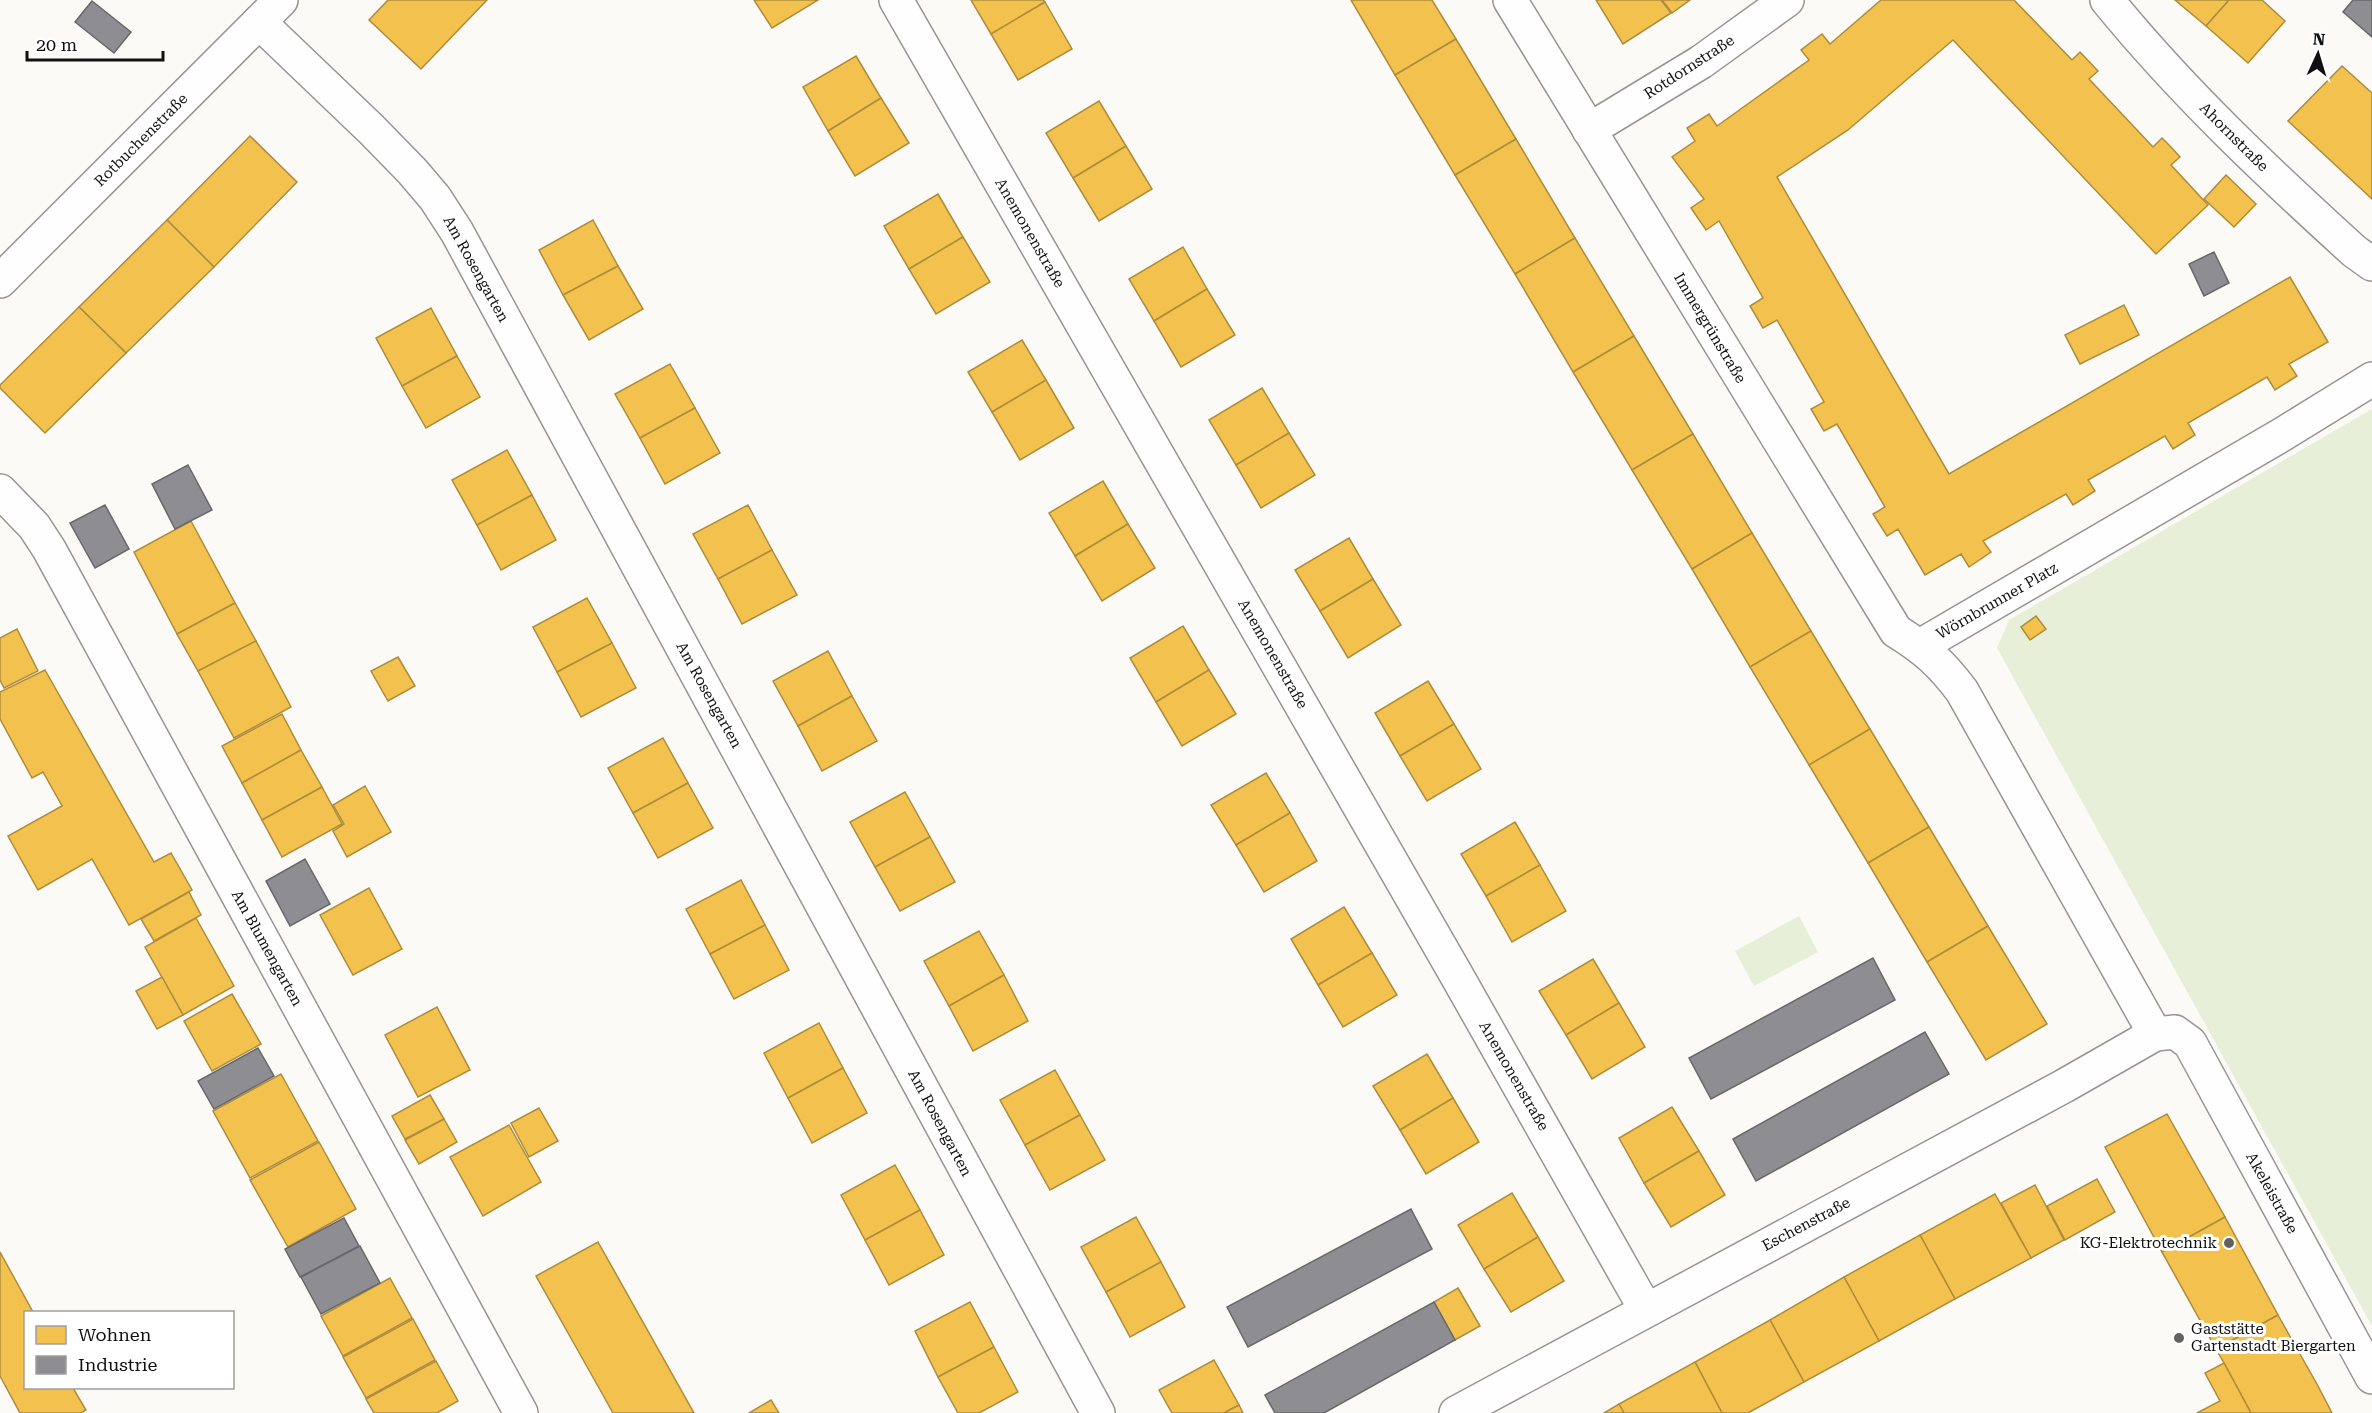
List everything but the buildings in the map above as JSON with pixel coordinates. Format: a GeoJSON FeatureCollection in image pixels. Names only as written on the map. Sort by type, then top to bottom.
{"type":"FeatureCollection","features":[{"type":"Feature","properties":{"kind":"street","name":"Anemonenstraße"},"geometry":{"type":"LineString","coordinates":[[896,0],[1452,967],[1646,1310]]}},
{"type":"Feature","properties":{"kind":"street","name":"Immergrünstraße"},"geometry":{"type":"LineString","coordinates":[[1510,0],[1896,631],[1920,646]]}},
{"type":"Feature","properties":{"kind":"street","name":"Rotdornstraße"},"geometry":{"type":"LineString","coordinates":[[1589,130],[1701,62],[1787,0]]}},
{"type":"Feature","properties":{"kind":"street","name":"Ahornstraße"},"geometry":{"type":"LineString","coordinates":[[2107,0],[2137,37],[2250,156],[2354,251],[2372,264]]}},
{"type":"Feature","properties":{"kind":"street","name":"Rotbuchenstraße"},"geometry":{"type":"LineString","coordinates":[[0,281],[270,11]]}},
{"type":"Feature","properties":{"kind":"street","name":"Am Rosengarten"},"geometry":{"type":"LineString","coordinates":[[270,11],[372,130],[435,198],[457,232],[1098,1413]]}},
{"type":"Feature","properties":{"kind":"street","name":"Wörnbrunner Platz"},"geometry":{"type":"LineString","coordinates":[[2155,1034],[1962,691],[1943,665],[1920,646],[2283,434],[2372,379]]}},
{"type":"Feature","properties":{"kind":"street","name":"Am Blumengarten"},"geometry":{"type":"LineString","coordinates":[[0,491],[34,526],[49,549],[521,1413]]}},
{"type":"Feature","properties":{"kind":"street","name":"Akeleistraße"},"geometry":{"type":"LineString","coordinates":[[2155,1034],[2175,1032],[2190,1043],[2372,1377]]}},
{"type":"Feature","properties":{"kind":"street","name":"Eschenstraße"},"geometry":{"type":"LineString","coordinates":[[1456,1413],[2064,1086],[2155,1034]]}},
{"type":"Feature","properties":{"kind":"green space"},"geometry":{"type":"Polygon","coordinates":[[[2372,409],[2372,1326],[1997,648],[2009,620],[2372,409]]]}},
{"type":"Feature","properties":{"kind":"green space"},"geometry":{"type":"Polygon","coordinates":[[[1799,916],[1818,952],[1754,986],[1735,951],[1799,916]]]}},
{"type":"Feature","properties":{"kind":"place","name":"KG-Elektrotechnik"},"geometry":{"type":"Point","coordinates":[2229,1243]}},
{"type":"Feature","properties":{"kind":"place","name":"Gaststätte Gartenstadt Biergarten"},"geometry":{"type":"Point","coordinates":[2179,1338]}}]}
